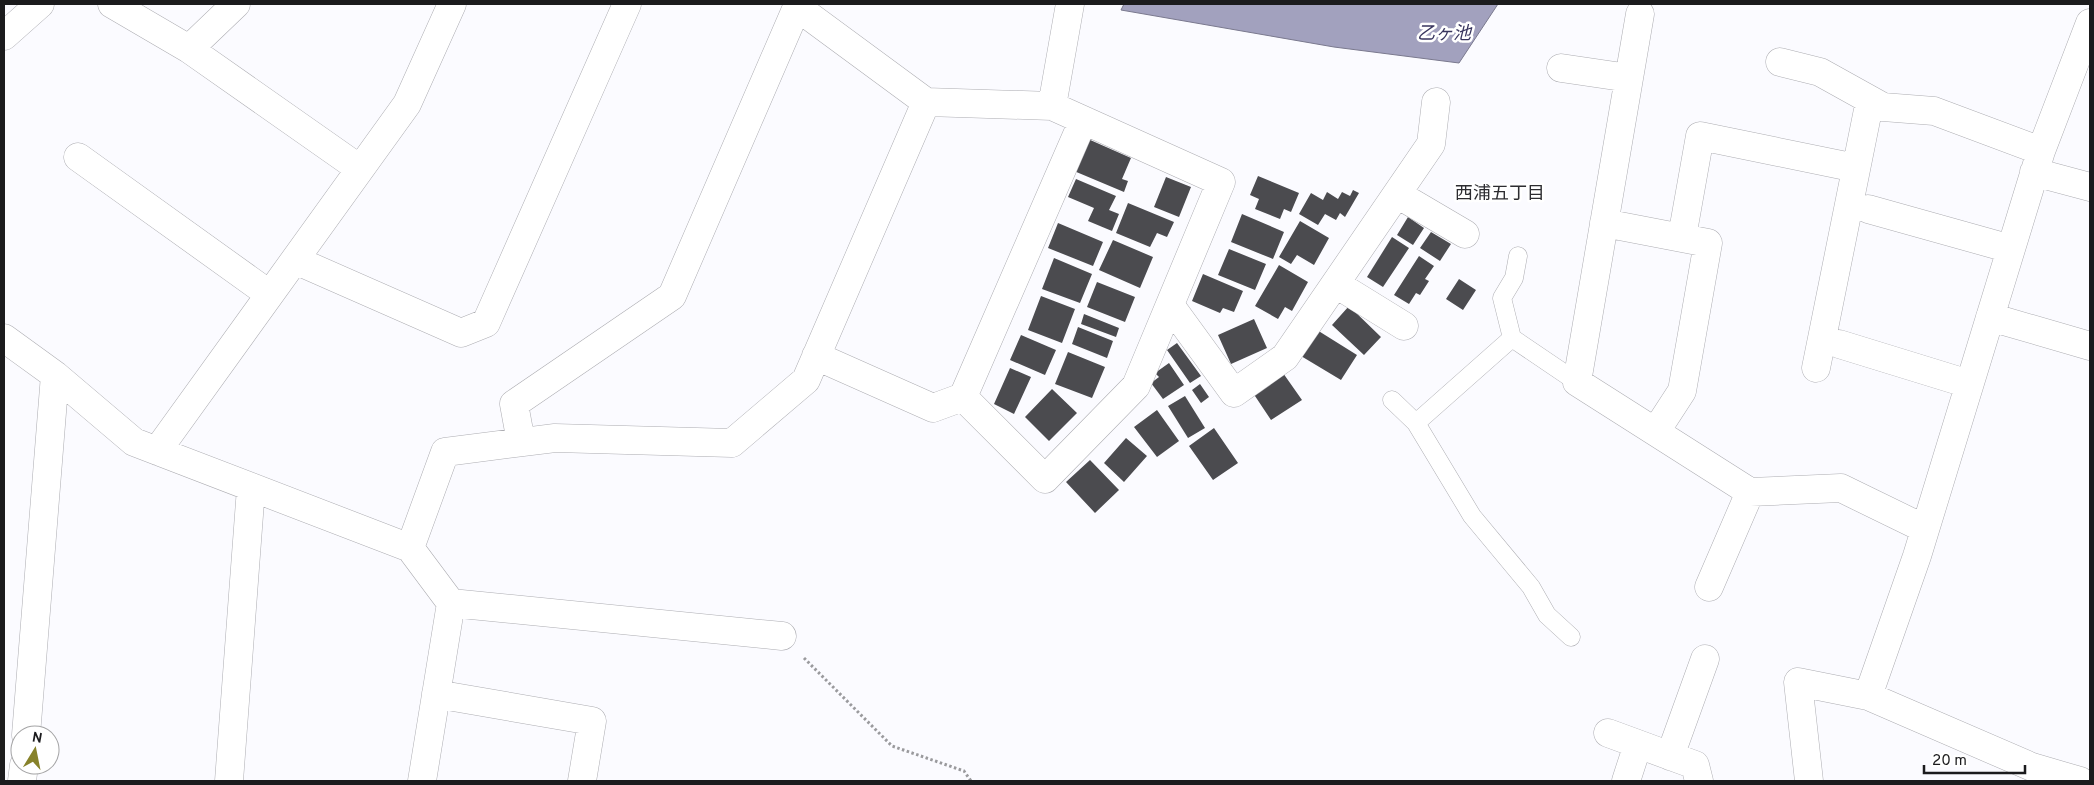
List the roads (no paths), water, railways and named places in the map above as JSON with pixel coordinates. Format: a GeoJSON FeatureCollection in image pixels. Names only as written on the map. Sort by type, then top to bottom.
{"type":"FeatureCollection","features":[{"type":"Feature","properties":{"kind":"street"},"geometry":{"type":"LineString","coordinates":[[4,36],[40,4]]}},
{"type":"Feature","properties":{"kind":"street"},"geometry":{"type":"LineString","coordinates":[[112,4],[189,48],[360,169]]}},
{"type":"Feature","properties":{"kind":"street"},"geometry":{"type":"LineString","coordinates":[[189,48],[236,4]]}},
{"type":"Feature","properties":{"kind":"street"},"geometry":{"type":"LineString","coordinates":[[157,451],[407,104],[452,4]]}},
{"type":"Feature","properties":{"kind":"street"},"geometry":{"type":"LineString","coordinates":[[295,260],[461,333],[486,323],[627,4]]}},
{"type":"Feature","properties":{"kind":"street"},"geometry":{"type":"LineString","coordinates":[[1052,106],[1070,4]]}},
{"type":"Feature","properties":{"kind":"street"},"geometry":{"type":"LineString","coordinates":[[521,442],[514,404],[672,296],[797,7],[926,102],[1052,106],[1221,182],[1136,386],[1045,479],[963,397]]}},
{"type":"Feature","properties":{"kind":"street"},"geometry":{"type":"LineString","coordinates":[[1640,14],[1577,382],[1750,492],[1841,488],[1925,529]]}},
{"type":"Feature","properties":{"kind":"street"},"geometry":{"type":"LineString","coordinates":[[1868,696],[1925,529],[2038,162],[2090,23]]}},
{"type":"Feature","properties":{"kind":"street"},"geometry":{"type":"LineString","coordinates":[[1780,62],[1820,72],[1883,106],[1934,111],[2090,187]]}},
{"type":"Feature","properties":{"kind":"street"},"geometry":{"type":"LineString","coordinates":[[1561,68],[1629,78]]}},
{"type":"Feature","properties":{"kind":"street"},"geometry":{"type":"LineString","coordinates":[[1816,368],[1870,100]]}},
{"type":"Feature","properties":{"kind":"street"},"geometry":{"type":"LineString","coordinates":[[410,548],[444,452],[556,438],[732,443],[806,380],[926,102]]}},
{"type":"Feature","properties":{"kind":"street"},"geometry":{"type":"LineString","coordinates":[[1170,305],[1234,393],[1285,358],[1431,144],[1436,102]]}},
{"type":"Feature","properties":{"kind":"street"},"geometry":{"type":"LineString","coordinates":[[816,356],[933,408],[963,397],[1083,120]]}},
{"type":"Feature","properties":{"kind":"street"},"geometry":{"type":"LineString","coordinates":[[1682,237],[1700,136],[1856,168]]}},
{"type":"Feature","properties":{"kind":"street"},"geometry":{"type":"LineString","coordinates":[[78,157],[270,294]]}},
{"type":"Feature","properties":{"kind":"street"},"geometry":{"type":"LineString","coordinates":[[1397,194],[1465,234]]}},
{"type":"Feature","properties":{"kind":"street"},"geometry":{"type":"LineString","coordinates":[[1868,209],[2011,250]]}},
{"type":"Feature","properties":{"kind":"street"},"geometry":{"type":"LineString","coordinates":[[1604,223],[1708,243],[1682,391],[1656,431]]}},
{"type":"Feature","properties":{"kind":"street"},"geometry":{"type":"LineString","coordinates":[[1336,284],[1404,326]]}},
{"type":"Feature","properties":{"kind":"street"},"geometry":{"type":"LineString","coordinates":[[1990,317],[2090,346]]}},
{"type":"Feature","properties":{"kind":"street"},"geometry":{"type":"LineString","coordinates":[[4,338],[55,375],[134,442],[410,548],[451,603],[422,781]]}},
{"type":"Feature","properties":{"kind":"street"},"geometry":{"type":"LineString","coordinates":[[1840,344],[1970,384]]}},
{"type":"Feature","properties":{"kind":"street"},"geometry":{"type":"LineString","coordinates":[[27,725],[55,375]]}},
{"type":"Feature","properties":{"kind":"street"},"geometry":{"type":"LineString","coordinates":[[230,781],[251,488]]}},
{"type":"Feature","properties":{"kind":"street"},"geometry":{"type":"LineString","coordinates":[[1709,587],[1750,492]]}},
{"type":"Feature","properties":{"kind":"street"},"geometry":{"type":"LineString","coordinates":[[451,603],[782,636]]}},
{"type":"Feature","properties":{"kind":"street"},"geometry":{"type":"LineString","coordinates":[[1670,756],[1705,659]]}},
{"type":"Feature","properties":{"kind":"street"},"geometry":{"type":"LineString","coordinates":[[1809,781],[1798,682],[1868,696],[2032,767],[2080,781]]}},
{"type":"Feature","properties":{"kind":"street"},"geometry":{"type":"LineString","coordinates":[[436,694],[592,721],[582,781]]}},
{"type":"Feature","properties":{"kind":"street"},"geometry":{"type":"LineString","coordinates":[[1608,734],[1695,765],[1699,781]]}},
{"type":"Feature","properties":{"kind":"street"},"geometry":{"type":"LineString","coordinates":[[1626,781],[1638,744]]}},
{"type":"Feature","properties":{"kind":"lane"},"geometry":{"type":"LineString","coordinates":[[1518,256],[1514,278],[1502,298],[1512,338],[1577,382]]}},
{"type":"Feature","properties":{"kind":"lane"},"geometry":{"type":"LineString","coordinates":[[1416,423],[1512,338]]}},
{"type":"Feature","properties":{"kind":"lane"},"geometry":{"type":"LineString","coordinates":[[1392,400],[1416,423],[1472,516],[1531,587],[1547,615],[1571,637]]}},
{"type":"Feature","properties":{"kind":"water","name":"乙ヶ池"},"geometry":{"type":"Polygon","coordinates":[[[1124,4],[1498,4],[1459,63],[1334,47],[1121,10],[1124,4]]]}},
{"type":"Feature","properties":{"kind":"district","name":"西浦五丁目"},"geometry":{"type":"Point","coordinates":[1500,193]}}]}
